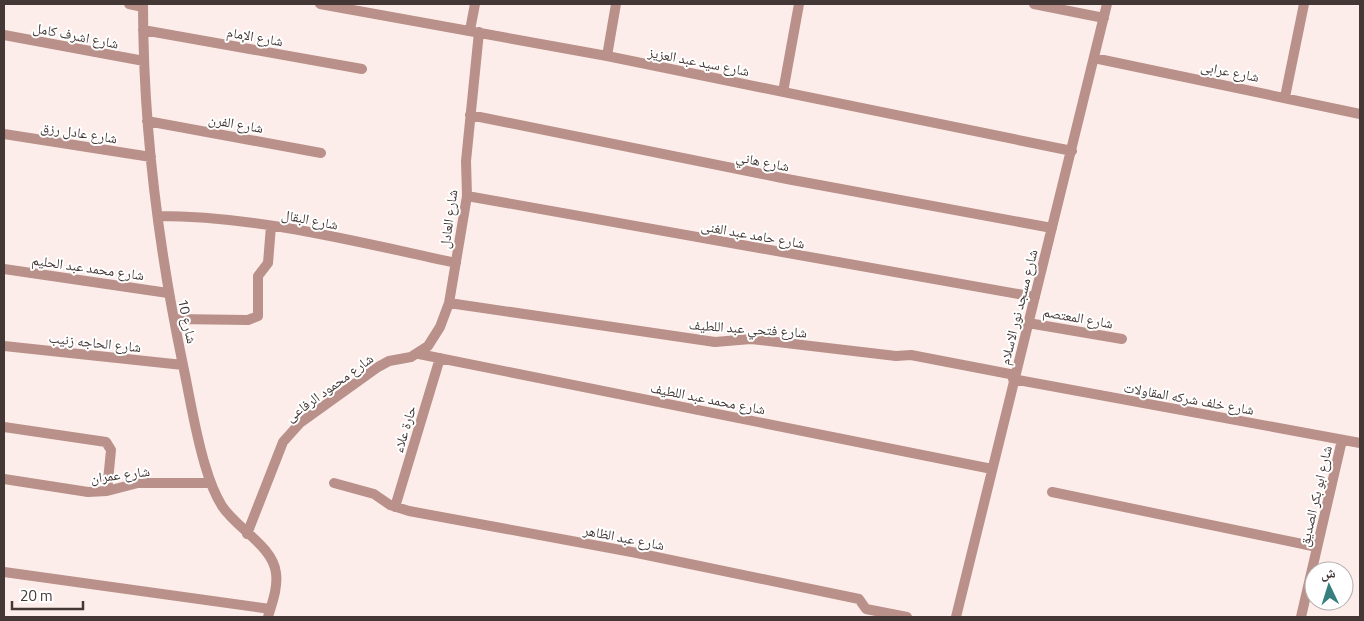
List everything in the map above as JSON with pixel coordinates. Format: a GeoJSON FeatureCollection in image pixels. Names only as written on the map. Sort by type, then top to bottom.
{"type":"FeatureCollection","features":[{"type":"Feature","properties":{"kind":"street"},"geometry":{"type":"LineString","coordinates":[[129,4],[143,5]]}},
{"type":"Feature","properties":{"kind":"street","name":"شارع سيد عبد العزيز"},"geometry":{"type":"LineString","coordinates":[[320,4],[607,56],[1072,151]]}},
{"type":"Feature","properties":{"kind":"street","name":"شارع العادل"},"geometry":{"type":"LineString","coordinates":[[420,354],[428,346],[440,327],[449,303],[467,196],[466,161],[475,31],[474,4]]}},
{"type":"Feature","properties":{"kind":"street"},"geometry":{"type":"LineString","coordinates":[[607,56],[616,4]]}},
{"type":"Feature","properties":{"kind":"street"},"geometry":{"type":"LineString","coordinates":[[783,92],[799,4]]}},
{"type":"Feature","properties":{"kind":"street"},"geometry":{"type":"LineString","coordinates":[[1034,4],[1104,18]]}},
{"type":"Feature","properties":{"kind":"street","name":"شارع مسجد نور الاسلام"},"geometry":{"type":"LineString","coordinates":[[956,617],[1107,4]]}},
{"type":"Feature","properties":{"kind":"street"},"geometry":{"type":"LineString","coordinates":[[1285,97],[1304,4]]}},
{"type":"Feature","properties":{"kind":"street","name":"شارع 10"},"geometry":{"type":"LineString","coordinates":[[143,5],[144,61],[150,157],[168,293],[201,452],[210,483],[223,508],[246,534],[268,552],[276,572],[275,592],[269,613]]}},
{"type":"Feature","properties":{"kind":"street","name":"شارع الإمام"},"geometry":{"type":"LineString","coordinates":[[143,30],[362,69]]}},
{"type":"Feature","properties":{"kind":"street","name":"شارع اشرف كامل"},"geometry":{"type":"LineString","coordinates":[[4,35],[144,61]]}},
{"type":"Feature","properties":{"kind":"street","name":"شارع عرابى"},"geometry":{"type":"LineString","coordinates":[[1094,58],[1360,114]]}},
{"type":"Feature","properties":{"kind":"street","name":"شارع هاني"},"geometry":{"type":"LineString","coordinates":[[470,115],[787,180],[1052,228]]}},
{"type":"Feature","properties":{"kind":"street","name":"شارع الفرن"},"geometry":{"type":"LineString","coordinates":[[147,121],[321,152]]}},
{"type":"Feature","properties":{"kind":"street","name":"شارع عادل رزق"},"geometry":{"type":"LineString","coordinates":[[4,134],[150,157]]}},
{"type":"Feature","properties":{"kind":"street","name":"شارع حامد عبد الغنى"},"geometry":{"type":"LineString","coordinates":[[467,196],[1034,297]]}},
{"type":"Feature","properties":{"kind":"street","name":"شارع البقال"},"geometry":{"type":"LineString","coordinates":[[158,216],[211,218],[271,226],[456,263]]}},
{"type":"Feature","properties":{"kind":"street"},"geometry":{"type":"LineString","coordinates":[[174,319],[248,320],[258,316],[258,276],[268,263],[271,226]]}},
{"type":"Feature","properties":{"kind":"street","name":"شارع محمد عبد الحليم"},"geometry":{"type":"LineString","coordinates":[[4,268],[168,293]]}},
{"type":"Feature","properties":{"kind":"street","name":"شارع فتحي عبد اللطيف"},"geometry":{"type":"LineString","coordinates":[[449,303],[715,342],[751,339],[896,356],[911,355],[1014,377]]}},
{"type":"Feature","properties":{"kind":"street","name":"شارع المعتصم"},"geometry":{"type":"LineString","coordinates":[[1028,323],[1122,340]]}},
{"type":"Feature","properties":{"kind":"street","name":"شارع الحاجه زنيب"},"geometry":{"type":"LineString","coordinates":[[4,346],[183,365]]}},
{"type":"Feature","properties":{"kind":"street","name":"شارع محمد عبد اللطيف"},"geometry":{"type":"LineString","coordinates":[[420,354],[992,469]]}},
{"type":"Feature","properties":{"kind":"street","name":"شارع محمود الرفاعى"},"geometry":{"type":"LineString","coordinates":[[246,534],[283,442],[290,432],[389,360],[420,354]]}},
{"type":"Feature","properties":{"kind":"street","name":"حارة علاء"},"geometry":{"type":"LineString","coordinates":[[395,507],[440,358]]}},
{"type":"Feature","properties":{"kind":"street","name":"شارع خلف شركه المقاولات"},"geometry":{"type":"LineString","coordinates":[[1014,377],[1360,443]]}},
{"type":"Feature","properties":{"kind":"street"},"geometry":{"type":"LineString","coordinates":[[4,427],[106,442],[111,450],[107,491]]}},
{"type":"Feature","properties":{"kind":"street","name":"شارع ابو بكر الصديق"},"geometry":{"type":"LineString","coordinates":[[1301,617],[1342,440]]}},
{"type":"Feature","properties":{"kind":"street","name":"شارع عمران"},"geometry":{"type":"LineString","coordinates":[[4,479],[88,492],[107,491],[138,483],[210,483]]}},
{"type":"Feature","properties":{"kind":"street","name":"شارع عبد الظاهر"},"geometry":{"type":"LineString","coordinates":[[334,483],[374,494],[395,507],[637,553],[859,599],[866,610],[907,617]]}},
{"type":"Feature","properties":{"kind":"street"},"geometry":{"type":"LineString","coordinates":[[1052,492],[1317,547]]}},
{"type":"Feature","properties":{"kind":"street"},"geometry":{"type":"LineString","coordinates":[[4,572],[269,613]]}}]}
